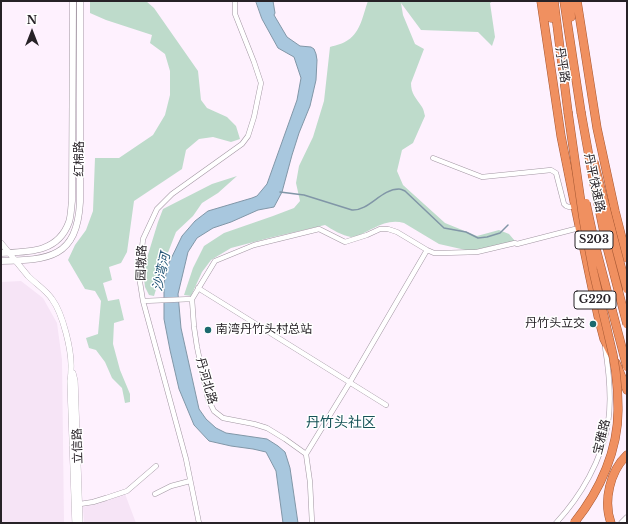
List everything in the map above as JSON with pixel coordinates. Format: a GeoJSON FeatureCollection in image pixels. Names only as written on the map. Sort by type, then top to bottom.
{"type":"FeatureCollection","features":[{"type":"Feature","properties":{"kind":"highway","name":"丹平路"},"geometry":{"type":"LineString","coordinates":[[541,1],[560,132],[575,206]]}},
{"type":"Feature","properties":{"kind":"highway"},"geometry":{"type":"LineString","coordinates":[[547,1],[561,56]]}},
{"type":"Feature","properties":{"kind":"highway","name":"丹平快速路"},"geometry":{"type":"LineString","coordinates":[[554,1],[568,112],[595,245],[627,367]]}},
{"type":"Feature","properties":{"kind":"highway","name":"丹平快速路"},"geometry":{"type":"LineString","coordinates":[[564,1],[594,184],[607,247],[627,324]]}},
{"type":"Feature","properties":{"kind":"highway"},"geometry":{"type":"LineString","coordinates":[[570,1],[572,54]]}},
{"type":"Feature","properties":{"kind":"highway","name":"丹平路"},"geometry":{"type":"LineString","coordinates":[[577,1],[597,128],[613,204],[627,258]]}},
{"type":"Feature","properties":{"kind":"highway"},"geometry":{"type":"LineString","coordinates":[[568,112],[583,218],[614,360],[618,408],[616,435],[606,469],[593,497],[574,523]]}},
{"type":"Feature","properties":{"kind":"highway"},"geometry":{"type":"LineString","coordinates":[[581,112],[627,289]]}},
{"type":"Feature","properties":{"kind":"highway","name":"G220"},"geometry":{"type":"LineString","coordinates":[[575,206],[604,339],[627,390]]}},
{"type":"Feature","properties":{"kind":"highway"},"geometry":{"type":"LineString","coordinates":[[588,270],[627,261]]}},
{"type":"Feature","properties":{"kind":"highway"},"geometry":{"type":"LineString","coordinates":[[611,523],[608,508],[609,493],[616,470],[627,455]]}},
{"type":"Feature","properties":{"kind":"main road","name":"红棉路"},"geometry":{"type":"LineString","coordinates":[[1,253],[35,251],[48,247],[58,240],[69,222],[72,201],[73,1]]}},
{"type":"Feature","properties":{"kind":"main road","name":"红棉路"},"geometry":{"type":"LineString","coordinates":[[1,261],[29,261],[51,256],[61,250],[68,243],[73,236],[77,225],[80,212],[80,1]]}},
{"type":"Feature","properties":{"kind":"main road"},"geometry":{"type":"LineString","coordinates":[[622,523],[627,518]]}},
{"type":"Feature","properties":{"kind":"street","name":"园墩路"},"geometry":{"type":"LineString","coordinates":[[199,523],[186,459],[143,301],[139,276],[143,239],[157,209],[172,194],[242,144],[248,136],[254,117],[261,83],[235,14],[235,1]]}},
{"type":"Feature","properties":{"kind":"street"},"geometry":{"type":"LineString","coordinates":[[433,158],[482,177],[551,170],[554,171],[556,173],[564,204],[568,207],[575,206]]}},
{"type":"Feature","properties":{"kind":"street"},"geometry":{"type":"LineString","coordinates":[[143,301],[192,299],[214,261],[254,245],[319,229],[345,242],[380,229],[388,229],[397,232],[427,250],[434,253],[442,253],[477,252],[579,228]]}},
{"type":"Feature","properties":{"kind":"street","name":"立信路"},"geometry":{"type":"LineString","coordinates":[[1,243],[29,276],[46,291],[53,300],[60,312],[65,328],[72,369],[70,381],[80,504],[80,523]]}},
{"type":"Feature","properties":{"kind":"street"},"geometry":{"type":"LineString","coordinates":[[312,523],[310,482],[306,454],[427,250]]}},
{"type":"Feature","properties":{"kind":"street"},"geometry":{"type":"LineString","coordinates":[[198,288],[386,406]]}},
{"type":"Feature","properties":{"kind":"street","name":"丹河北路"},"geometry":{"type":"LineString","coordinates":[[192,299],[196,347],[208,399],[214,411],[223,418],[267,428],[306,454]]}},
{"type":"Feature","properties":{"kind":"street","name":"宝雅路"},"geometry":{"type":"LineString","coordinates":[[556,523],[580,492],[593,470],[602,449],[608,424],[609,395],[609,378],[604,339]]}},
{"type":"Feature","properties":{"kind":"street"},"geometry":{"type":"LineString","coordinates":[[609,395],[615,386],[620,386],[627,390]]}},
{"type":"Feature","properties":{"kind":"street","name":"立信路"},"geometry":{"type":"LineString","coordinates":[[74,425],[75,523]]}},
{"type":"Feature","properties":{"kind":"street"},"geometry":{"type":"LineString","coordinates":[[80,504],[94,502],[127,491],[156,466]]}},
{"type":"Feature","properties":{"kind":"street"},"geometry":{"type":"LineString","coordinates":[[155,494],[171,486],[190,481]]}},
{"type":"Feature","properties":{"kind":"shaded area"},"geometry":{"type":"Polygon","coordinates":[[[21,281],[43,298],[57,323],[62,360],[64,523],[1,523],[1,282],[21,281]]]}},
{"type":"Feature","properties":{"kind":"shaded area"},"geometry":{"type":"Polygon","coordinates":[[[125,494],[136,523],[84,523],[83,507],[97,504],[125,494]]]}},
{"type":"Feature","properties":{"kind":"green space"},"geometry":{"type":"Polygon","coordinates":[[[90,1],[146,1],[154,8],[198,71],[201,100],[207,108],[227,117],[236,126],[240,139],[231,142],[213,137],[199,139],[186,150],[182,169],[134,201],[127,252],[121,263],[109,267],[112,280],[103,283],[108,301],[119,299],[124,320],[114,323],[113,344],[120,370],[130,394],[130,402],[125,403],[122,388],[112,378],[105,362],[96,350],[89,348],[86,338],[98,334],[101,301],[95,291],[85,289],[68,260],[75,245],[86,230],[93,211],[95,158],[119,158],[153,135],[165,115],[170,95],[170,71],[165,54],[150,43],[152,35],[106,20],[90,13],[90,1]]]}},
{"type":"Feature","properties":{"kind":"green space"},"geometry":{"type":"Polygon","coordinates":[[[368,1],[493,1],[490,3],[495,37],[492,46],[478,32],[421,30],[401,3],[403,15],[415,44],[424,49],[411,83],[411,87],[413,93],[423,108],[425,116],[413,143],[402,150],[397,171],[403,185],[445,223],[477,236],[499,230],[509,234],[515,241],[470,251],[439,244],[400,222],[385,223],[354,237],[341,234],[325,225],[231,248],[211,260],[202,272],[191,296],[184,295],[193,268],[204,246],[224,233],[294,208],[300,201],[296,183],[299,166],[313,137],[324,101],[330,47],[342,43],[352,37],[359,28],[368,1]]]}},
{"type":"Feature","properties":{"kind":"green space"},"geometry":{"type":"Polygon","coordinates":[[[237,176],[218,193],[202,203],[193,216],[176,232],[164,263],[154,296],[149,295],[145,287],[143,271],[163,209],[212,184],[237,176]]]}},
{"type":"Feature","properties":{"kind":"water"},"geometry":{"type":"Polygon","coordinates":[[[256,1],[273,1],[274,15],[287,37],[300,46],[311,47],[314,49],[317,60],[316,80],[310,106],[299,133],[282,192],[274,207],[258,210],[213,228],[197,238],[188,252],[178,294],[181,328],[199,409],[206,419],[216,428],[226,433],[267,439],[285,452],[290,468],[298,523],[283,523],[276,471],[266,452],[209,441],[194,425],[179,389],[164,319],[164,283],[168,265],[182,236],[195,221],[208,211],[257,196],[267,184],[297,100],[301,78],[294,57],[278,48],[262,19],[256,1]]]}},
{"type":"Feature","properties":{"kind":"waterway"},"geometry":{"type":"LineString","coordinates":[[280,192],[304,195],[352,210],[364,207],[386,192],[400,189],[405,191],[444,228],[466,232],[478,238],[500,233],[508,225]]}},
{"type":"Feature","properties":{"kind":"place","name":"丹竹头立交"},"geometry":{"type":"Point","coordinates":[593,324]}},
{"type":"Feature","properties":{"kind":"place","name":"南湾丹竹头村总站"},"geometry":{"type":"Point","coordinates":[208,330]}},
{"type":"Feature","properties":{"kind":"district","name":"丹竹头社区"},"geometry":{"type":"Point","coordinates":[341,423]}},
{"type":"Feature","properties":{"kind":"water label","name":"沙湾河"},"geometry":{"type":"Point","coordinates":[162,272]}}]}
